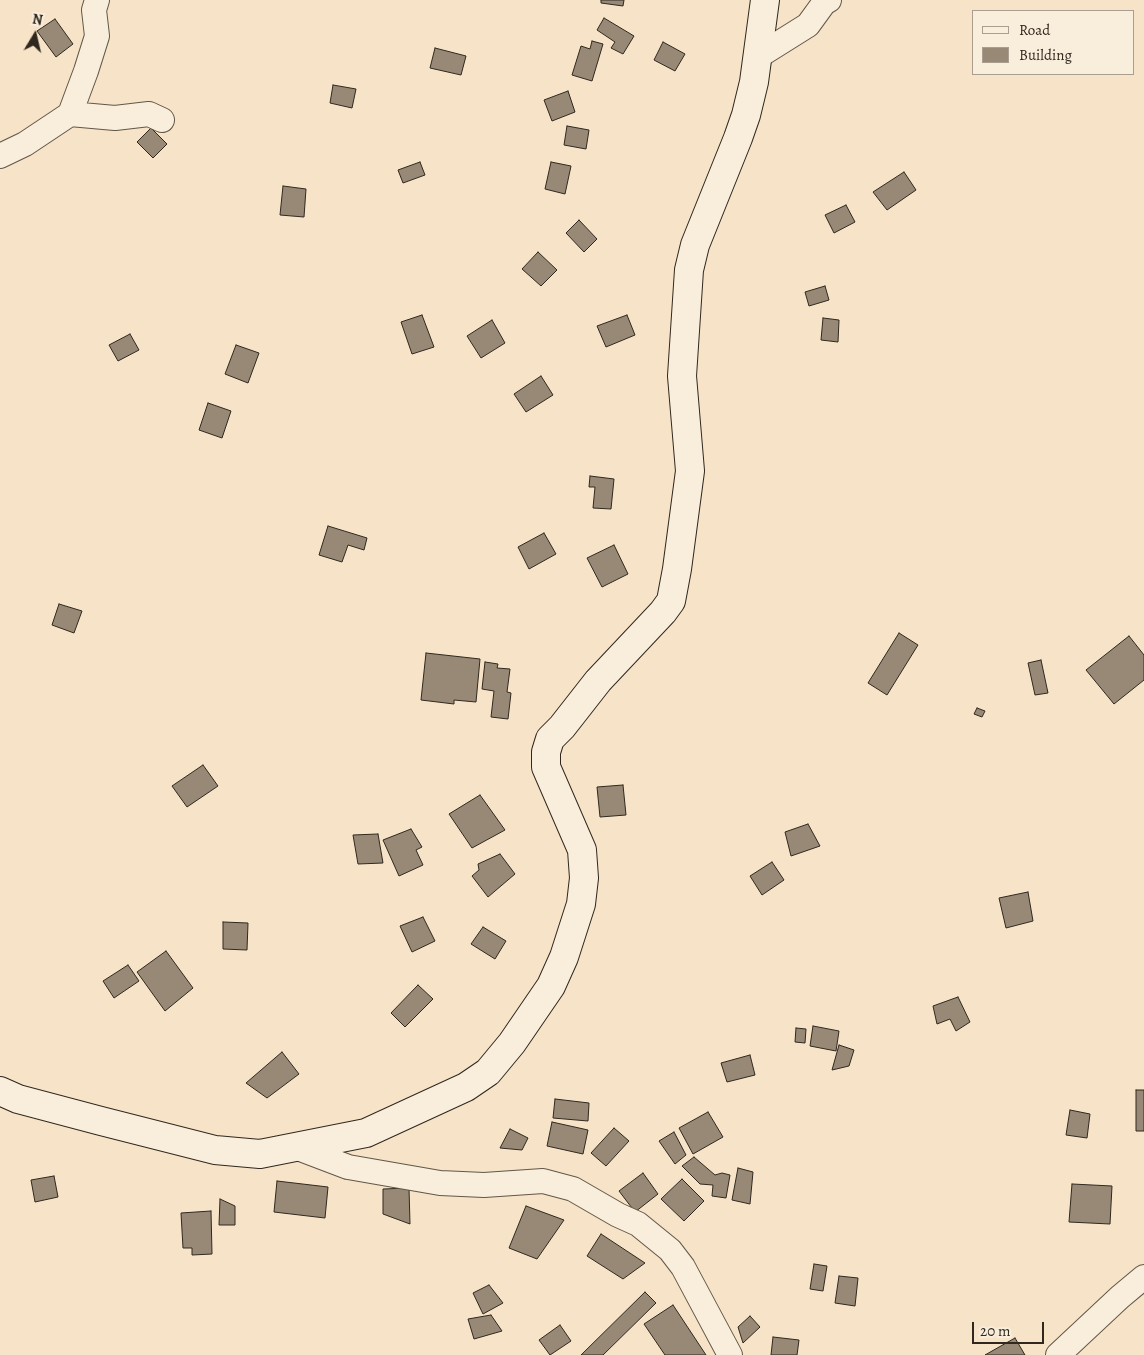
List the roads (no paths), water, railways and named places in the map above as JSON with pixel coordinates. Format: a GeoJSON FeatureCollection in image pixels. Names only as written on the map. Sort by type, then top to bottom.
{"type":"FeatureCollection","features":[{"type":"Feature","properties":{"kind":"main road"},"geometry":{"type":"LineString","coordinates":[[0,1091],[18,1099],[101,1122],[215,1150],[260,1154],[366,1133],[466,1087],[488,1072],[512,1043],[551,986],[564,957],[581,904],[584,878],[582,850],[546,767],[546,752],[550,739],[562,727],[598,681],[664,612],[670,601],[677,569],[690,471],[682,376],[690,270],[695,245],[746,115],[754,82],[765,0]]}},
{"type":"Feature","properties":{"kind":"street"},"geometry":{"type":"LineString","coordinates":[[0,156],[25,144],[70,114],[97,36],[94,10],[97,0]]}},
{"type":"Feature","properties":{"kind":"street"},"geometry":{"type":"LineString","coordinates":[[757,57],[808,25],[824,3],[829,0]]}},
{"type":"Feature","properties":{"kind":"street"},"geometry":{"type":"LineString","coordinates":[[70,114],[115,118],[150,114],[162,120]]}},
{"type":"Feature","properties":{"kind":"street"},"geometry":{"type":"LineString","coordinates":[[298,1148],[348,1167],[440,1183],[484,1185],[543,1181],[573,1189],[618,1215],[638,1224],[670,1250],[682,1267],[730,1355]]}},
{"type":"Feature","properties":{"kind":"street"},"geometry":{"type":"LineString","coordinates":[[1058,1355],[1144,1277]]}}]}
